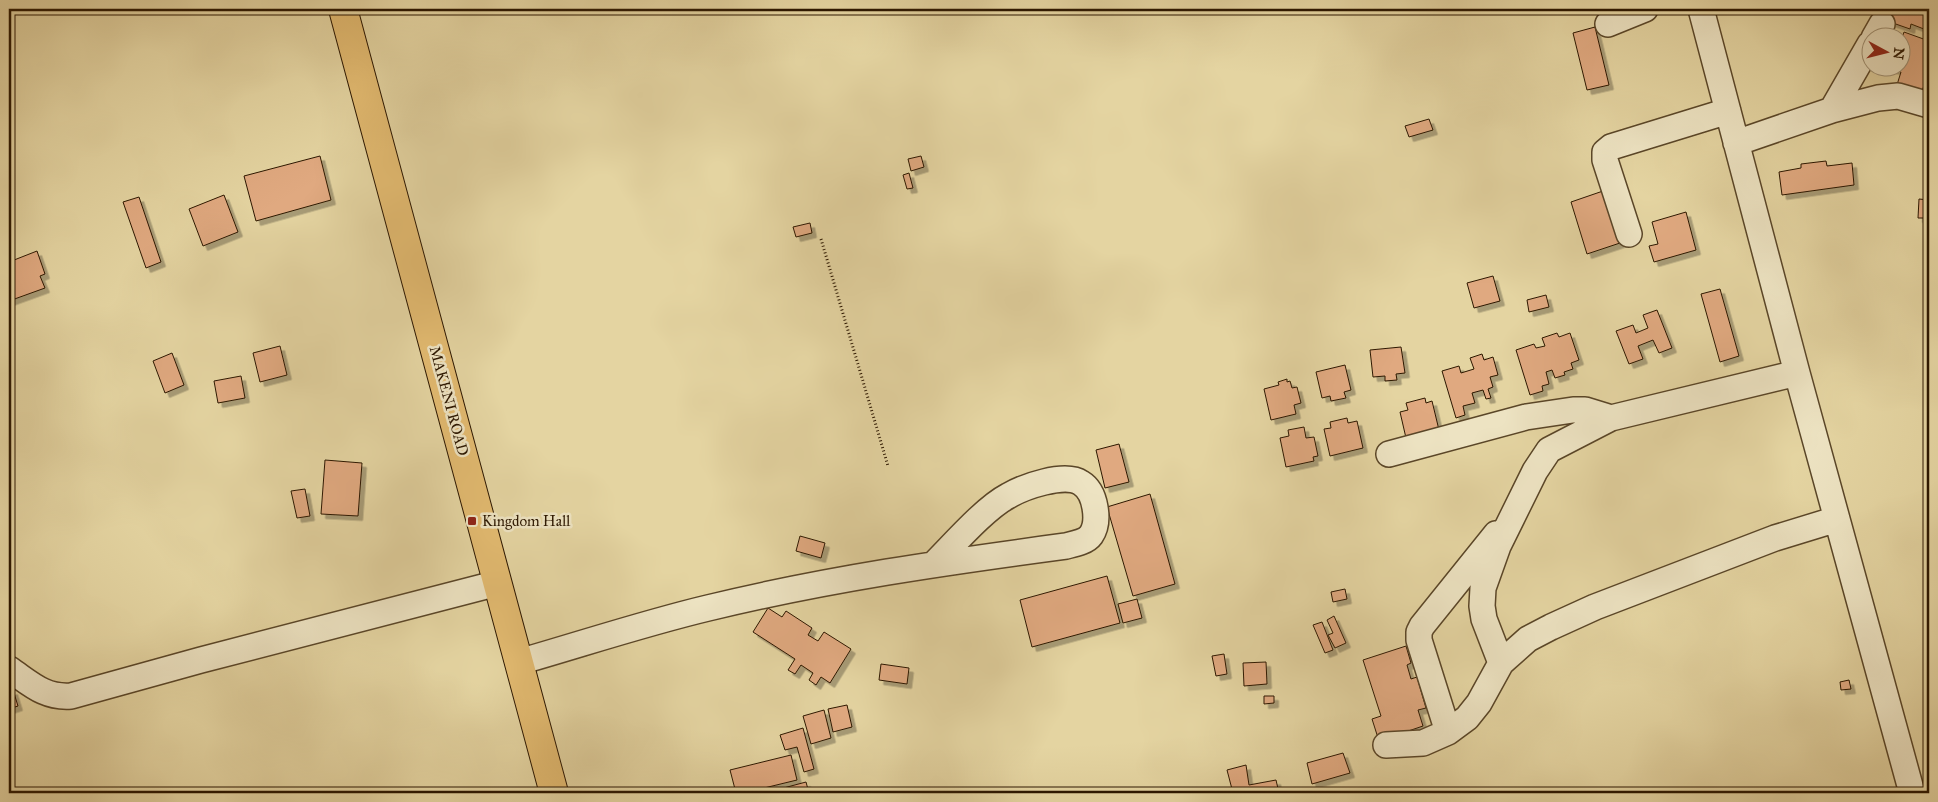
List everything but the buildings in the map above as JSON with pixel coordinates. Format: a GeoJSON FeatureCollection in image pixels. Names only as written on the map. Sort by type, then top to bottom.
{"type":"FeatureCollection","features":[{"type":"Feature","properties":{"kind":"main road","name":"MAKENI ROAD"},"geometry":{"type":"LineString","coordinates":[[343,9],[554,793]]}},
{"type":"Feature","properties":{"kind":"street"},"geometry":{"type":"LineString","coordinates":[[1608,24],[1645,9]]}},
{"type":"Feature","properties":{"kind":"street"},"geometry":{"type":"LineString","coordinates":[[1701,9],[1797,374],[1912,793]]}},
{"type":"Feature","properties":{"kind":"street"},"geometry":{"type":"LineString","coordinates":[[1832,110],[1860,62]]}},
{"type":"Feature","properties":{"kind":"street"},"geometry":{"type":"LineString","coordinates":[[1736,143],[1832,110],[1878,98],[1898,96],[1929,105]]}},
{"type":"Feature","properties":{"kind":"street"},"geometry":{"type":"LineString","coordinates":[[1629,234],[1605,160],[1605,152],[1611,147],[1728,111]]}},
{"type":"Feature","properties":{"kind":"street"},"geometry":{"type":"LineString","coordinates":[[1501,663],[1484,619],[1483,588],[1498,546],[1535,471],[1549,450],[1611,418],[1797,374]]}},
{"type":"Feature","properties":{"kind":"street"},"geometry":{"type":"LineString","coordinates":[[1389,454],[1536,416],[1573,410],[1585,410],[1611,418]]}},
{"type":"Feature","properties":{"kind":"street"},"geometry":{"type":"LineString","coordinates":[[519,662],[706,608],[770,594],[934,564],[1079,543],[1090,537],[1095,526],[1094,506],[1089,490],[1080,482],[1065,479],[1037,484],[1006,496],[934,564]]}},
{"type":"Feature","properties":{"kind":"street"},"geometry":{"type":"LineString","coordinates":[[1448,732],[1419,640],[1419,632],[1431,614],[1518,507]]}},
{"type":"Feature","properties":{"kind":"street"},"geometry":{"type":"LineString","coordinates":[[1386,745],[1424,743],[1448,732],[1467,718],[1480,702],[1501,663],[1528,639],[1595,607],[1775,538],[1837,519]]}},
{"type":"Feature","properties":{"kind":"street"},"geometry":{"type":"LineString","coordinates":[[9,669],[46,694],[59,697],[71,696],[201,660],[498,583]]}},
{"type":"Feature","properties":{"kind":"path"},"geometry":{"type":"LineString","coordinates":[[821,239],[888,466]]}},
{"type":"Feature","properties":{"kind":"place","name":"Kingdom Hall"},"geometry":{"type":"Point","coordinates":[472,521]}}]}
